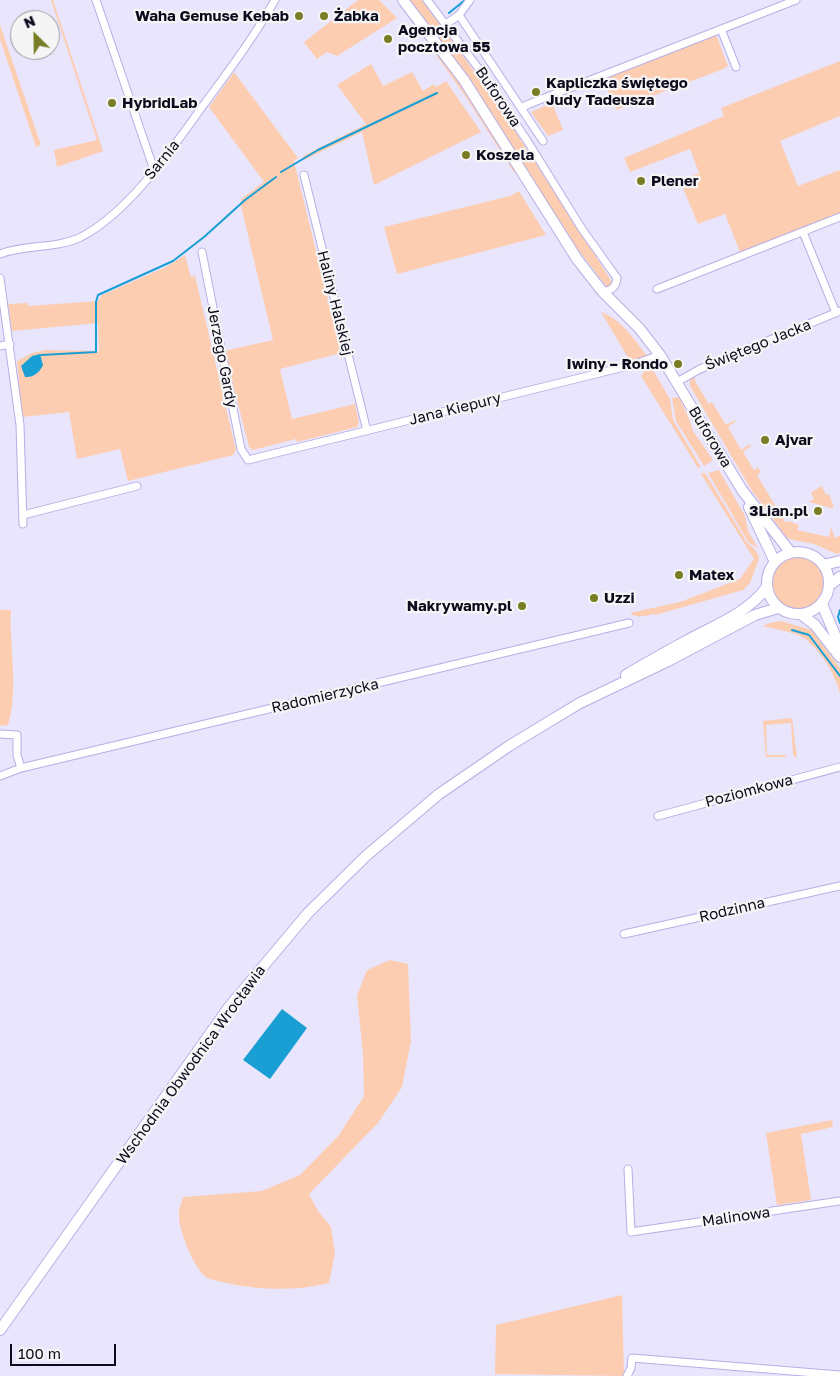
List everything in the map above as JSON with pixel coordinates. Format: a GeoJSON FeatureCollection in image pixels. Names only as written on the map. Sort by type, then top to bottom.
{"type":"FeatureCollection","features":[{"type":"Feature","properties":{"kind":"street"},"geometry":{"type":"LineString","coordinates":[[96,0],[152,164],[157,168]]}},
{"type":"Feature","properties":{"kind":"street","name":"Sarnia"},"geometry":{"type":"LineString","coordinates":[[0,254],[12,249],[66,242],[80,237],[112,216],[157,168],[255,34],[275,0]]}},
{"type":"Feature","properties":{"kind":"street","name":"Buforowa"},"geometry":{"type":"LineString","coordinates":[[403,0],[464,80],[577,259],[602,291],[639,328],[660,355],[742,490],[775,562]]}},
{"type":"Feature","properties":{"kind":"street","name":"Buforowa"},"geometry":{"type":"LineString","coordinates":[[427,0],[508,112],[582,229],[617,278],[612,290],[602,291]]}},
{"type":"Feature","properties":{"kind":"street"},"geometry":{"type":"LineString","coordinates":[[446,24],[459,15],[470,0]]}},
{"type":"Feature","properties":{"kind":"street"},"geometry":{"type":"LineString","coordinates":[[521,108],[796,0]]}},
{"type":"Feature","properties":{"kind":"street"},"geometry":{"type":"LineString","coordinates":[[459,15],[543,140]]}},
{"type":"Feature","properties":{"kind":"street"},"geometry":{"type":"LineString","coordinates":[[721,29],[736,67]]}},
{"type":"Feature","properties":{"kind":"street","name":"Haliny Halskiej"},"geometry":{"type":"LineString","coordinates":[[304,175],[367,431]]}},
{"type":"Feature","properties":{"kind":"street"},"geometry":{"type":"LineString","coordinates":[[657,289],[840,217]]}},
{"type":"Feature","properties":{"kind":"street"},"geometry":{"type":"LineString","coordinates":[[803,232],[838,312]]}},
{"type":"Feature","properties":{"kind":"street","name":"Jerzego Gardy"},"geometry":{"type":"LineString","coordinates":[[202,252],[241,449],[248,460]]}},
{"type":"Feature","properties":{"kind":"street"},"geometry":{"type":"LineString","coordinates":[[0,278],[20,425],[23,524]]}},
{"type":"Feature","properties":{"kind":"street","name":"Świętego Jacka"},"geometry":{"type":"LineString","coordinates":[[677,382],[700,368],[838,312]]}},
{"type":"Feature","properties":{"kind":"street"},"geometry":{"type":"LineString","coordinates":[[0,346],[10,344]]}},
{"type":"Feature","properties":{"kind":"street","name":"Jana Kiepury"},"geometry":{"type":"LineString","coordinates":[[248,460],[632,365],[660,355]]}},
{"type":"Feature","properties":{"kind":"street"},"geometry":{"type":"LineString","coordinates":[[23,515],[137,486]]}},
{"type":"Feature","properties":{"kind":"street","name":"Buforowa"},"geometry":{"type":"LineString","coordinates":[[742,490],[791,553]]}},
{"type":"Feature","properties":{"kind":"street"},"geometry":{"type":"LineString","coordinates":[[800,552],[817,558],[828,572],[830,584],[822,604],[816,609],[794,615],[778,608],[772,602],[766,588],[769,570],[782,556],[791,553],[800,552]]}},
{"type":"Feature","properties":{"kind":"street"},"geometry":{"type":"LineString","coordinates":[[823,565],[840,562]]}},
{"type":"Feature","properties":{"kind":"street"},"geometry":{"type":"LineString","coordinates":[[830,584],[840,577]]}},
{"type":"Feature","properties":{"kind":"street","name":"Wschodnia Obwodnica Wrocławia"},"geometry":{"type":"LineString","coordinates":[[0,1330],[230,1007],[308,913],[366,856],[438,794],[509,746],[660,654],[741,610],[756,600],[766,588]]}},
{"type":"Feature","properties":{"kind":"street"},"geometry":{"type":"LineString","coordinates":[[822,604],[840,647]]}},
{"type":"Feature","properties":{"kind":"street","name":"Wschodnia Obwodnica Wrocławia"},"geometry":{"type":"LineString","coordinates":[[580,704],[668,661],[755,615],[778,608]]}},
{"type":"Feature","properties":{"kind":"street"},"geometry":{"type":"LineString","coordinates":[[802,614],[815,625],[840,657]]}},
{"type":"Feature","properties":{"kind":"street","name":"Radomierzycka"},"geometry":{"type":"LineString","coordinates":[[0,776],[20,768],[629,623]]}},
{"type":"Feature","properties":{"kind":"street"},"geometry":{"type":"LineString","coordinates":[[0,734],[17,739],[17,755],[20,768]]}},
{"type":"Feature","properties":{"kind":"street","name":"Poziomkowa"},"geometry":{"type":"LineString","coordinates":[[658,816],[840,767]]}},
{"type":"Feature","properties":{"kind":"street","name":"Rodzinna"},"geometry":{"type":"LineString","coordinates":[[624,934],[840,886]]}},
{"type":"Feature","properties":{"kind":"street","name":"Malinowa"},"geometry":{"type":"LineString","coordinates":[[628,1169],[631,1232],[840,1201]]}},
{"type":"Feature","properties":{"kind":"street"},"geometry":{"type":"LineString","coordinates":[[627,1376],[631,1368],[632,1358],[840,1375]]}},
{"type":"Feature","properties":{"kind":"shaded area"},"geometry":{"type":"Polygon","coordinates":[[[51,0],[53,0],[56,10],[54,10],[51,0]]]}},
{"type":"Feature","properties":{"kind":"shaded area"},"geometry":{"type":"Polygon","coordinates":[[[358,0],[379,0],[397,18],[337,56],[327,52],[317,59],[304,42],[358,0]]]}},
{"type":"Feature","properties":{"kind":"shaded area"},"geometry":{"type":"Polygon","coordinates":[[[409,0],[422,0],[495,100],[609,277],[612,283],[607,287],[576,247],[475,88],[409,0]]]}},
{"type":"Feature","properties":{"kind":"shaded area"},"geometry":{"type":"Polygon","coordinates":[[[60,21],[103,151],[57,167],[54,150],[97,140],[60,27],[60,21]]]}},
{"type":"Feature","properties":{"kind":"shaded area"},"geometry":{"type":"Polygon","coordinates":[[[0,25],[10,54],[10,60],[12,60],[41,145],[36,147],[0,39],[0,25]]]}},
{"type":"Feature","properties":{"kind":"shaded area"},"geometry":{"type":"Polygon","coordinates":[[[716,34],[728,66],[723,69],[616,110],[604,82],[593,86],[594,82],[716,34]]]}},
{"type":"Feature","properties":{"kind":"shaded area"},"geometry":{"type":"Polygon","coordinates":[[[437,53],[469,96],[516,171],[515,174],[466,97],[436,55],[437,53]]]}},
{"type":"Feature","properties":{"kind":"shaded area"},"geometry":{"type":"Polygon","coordinates":[[[840,61],[840,116],[780,141],[798,186],[840,170],[840,213],[740,252],[725,214],[698,224],[680,181],[699,173],[690,149],[630,172],[624,158],[724,116],[721,108],[840,61]]]}},
{"type":"Feature","properties":{"kind":"shaded area"},"geometry":{"type":"Polygon","coordinates":[[[371,64],[383,86],[412,72],[423,91],[434,84],[436,87],[446,81],[481,132],[374,185],[362,132],[304,160],[303,156],[366,124],[337,85],[371,64]]]}},
{"type":"Feature","properties":{"kind":"shaded area"},"geometry":{"type":"Polygon","coordinates":[[[234,72],[298,158],[294,161],[341,353],[280,369],[292,419],[355,404],[359,422],[357,427],[297,442],[296,439],[253,450],[249,447],[232,381],[229,381],[224,351],[273,340],[241,206],[241,199],[264,182],[209,107],[234,72]]]}},
{"type":"Feature","properties":{"kind":"shaded area"},"geometry":{"type":"Polygon","coordinates":[[[552,103],[563,130],[548,136],[531,112],[552,103]]]}},
{"type":"Feature","properties":{"kind":"shaded area"},"geometry":{"type":"Polygon","coordinates":[[[519,191],[546,235],[397,274],[384,227],[510,196],[519,191]]]}},
{"type":"Feature","properties":{"kind":"shaded area"},"geometry":{"type":"Polygon","coordinates":[[[185,255],[191,277],[195,276],[236,450],[233,455],[128,481],[120,449],[77,459],[69,412],[22,417],[17,361],[32,353],[45,350],[99,351],[98,323],[12,331],[8,304],[28,303],[28,306],[98,301],[102,295],[166,267],[185,255]]]}},
{"type":"Feature","properties":{"kind":"shaded area"},"geometry":{"type":"Polygon","coordinates":[[[601,312],[621,325],[647,356],[630,361],[601,312]]]}},
{"type":"Feature","properties":{"kind":"shaded area"},"geometry":{"type":"Polygon","coordinates":[[[650,365],[670,399],[673,420],[701,467],[698,468],[641,376],[650,365]]]}},
{"type":"Feature","properties":{"kind":"shaded area"},"geometry":{"type":"Polygon","coordinates":[[[695,376],[695,381],[709,404],[712,402],[726,425],[736,421],[728,427],[741,450],[750,444],[751,446],[743,452],[754,470],[758,468],[761,472],[757,475],[785,522],[788,521],[799,525],[797,530],[829,537],[831,527],[835,538],[840,536],[840,553],[837,554],[814,544],[787,538],[752,491],[690,386],[690,379],[695,376]]]}},
{"type":"Feature","properties":{"kind":"shaded area"},"geometry":{"type":"Polygon","coordinates":[[[679,397],[693,431],[713,460],[704,466],[676,421],[672,398],[679,397]]]}},
{"type":"Feature","properties":{"kind":"shaded area"},"geometry":{"type":"Polygon","coordinates":[[[719,470],[745,516],[748,531],[758,548],[749,543],[708,473],[719,470]]]}},
{"type":"Feature","properties":{"kind":"shaded area"},"geometry":{"type":"Polygon","coordinates":[[[705,473],[748,544],[758,554],[759,559],[750,583],[743,590],[655,615],[633,615],[630,613],[680,602],[740,579],[754,559],[701,474],[705,473]]]}},
{"type":"Feature","properties":{"kind":"shaded area"},"geometry":{"type":"Polygon","coordinates":[[[822,486],[826,495],[829,494],[834,507],[831,508],[809,502],[814,499],[811,493],[822,486]]]}},
{"type":"Feature","properties":{"kind":"shaded area"},"geometry":{"type":"Polygon","coordinates":[[[798,557],[808,559],[816,565],[822,573],[824,583],[822,593],[816,601],[808,607],[798,609],[788,607],[780,601],[774,593],[772,583],[774,573],[780,565],[788,559],[798,557]]]}},
{"type":"Feature","properties":{"kind":"shaded area"},"geometry":{"type":"Polygon","coordinates":[[[0,610],[11,610],[13,697],[8,725],[0,726],[0,610]]]}},
{"type":"Feature","properties":{"kind":"shaded area"},"geometry":{"type":"Polygon","coordinates":[[[781,621],[812,630],[840,668],[840,694],[825,660],[812,645],[798,635],[763,626],[781,621]]]}},
{"type":"Feature","properties":{"kind":"shaded area"},"geometry":{"type":"Polygon","coordinates":[[[792,718],[797,758],[793,755],[791,723],[766,725],[767,755],[784,755],[787,758],[766,757],[763,721],[792,718]]]}},
{"type":"Feature","properties":{"kind":"shaded area"},"geometry":{"type":"Polygon","coordinates":[[[390,960],[408,964],[411,1041],[402,1087],[378,1123],[309,1194],[318,1211],[331,1227],[335,1253],[329,1283],[302,1288],[274,1289],[231,1284],[207,1278],[197,1266],[187,1248],[181,1228],[179,1210],[183,1197],[262,1191],[300,1175],[339,1135],[364,1096],[363,1053],[357,996],[367,970],[390,960]]]}},
{"type":"Feature","properties":{"kind":"shaded area"},"geometry":{"type":"Polygon","coordinates":[[[832,1120],[833,1127],[801,1134],[811,1200],[777,1205],[766,1133],[832,1120]]]}},
{"type":"Feature","properties":{"kind":"shaded area"},"geometry":{"type":"Polygon","coordinates":[[[622,1295],[624,1376],[495,1374],[496,1325],[622,1295]]]}},
{"type":"Feature","properties":{"kind":"water"},"geometry":{"type":"Polygon","coordinates":[[[40,354],[42,368],[33,375],[25,377],[21,366],[32,356],[40,354]]]}},
{"type":"Feature","properties":{"kind":"water"},"geometry":{"type":"Polygon","coordinates":[[[282,1009],[307,1028],[270,1079],[243,1060],[282,1009]]]}},
{"type":"Feature","properties":{"kind":"waterway"},"geometry":{"type":"LineString","coordinates":[[449,13],[465,0]]}},
{"type":"Feature","properties":{"kind":"waterway"},"geometry":{"type":"LineString","coordinates":[[281,172],[318,150],[437,93]]}},
{"type":"Feature","properties":{"kind":"waterway"},"geometry":{"type":"LineString","coordinates":[[41,355],[96,352],[96,302],[98,295],[173,261],[204,237],[245,200],[276,177]]}},
{"type":"Feature","properties":{"kind":"waterway"},"geometry":{"type":"LineString","coordinates":[[840,610],[838,617],[840,623]]}},
{"type":"Feature","properties":{"kind":"waterway"},"geometry":{"type":"LineString","coordinates":[[792,630],[809,635],[840,676]]}},
{"type":"Feature","properties":{"kind":"place","name":"Waha Gemuse Kebab"},"geometry":{"type":"Point","coordinates":[299,16]}},
{"type":"Feature","properties":{"kind":"place","name":"Żabka"},"geometry":{"type":"Point","coordinates":[324,16]}},
{"type":"Feature","properties":{"kind":"place","name":"Agencja pocztowa 55"},"geometry":{"type":"Point","coordinates":[388,39]}},
{"type":"Feature","properties":{"kind":"place","name":"Kapliczka świętego Judy Tadeusza"},"geometry":{"type":"Point","coordinates":[536,92]}},
{"type":"Feature","properties":{"kind":"place","name":"HybridLab"},"geometry":{"type":"Point","coordinates":[112,103]}},
{"type":"Feature","properties":{"kind":"place","name":"Koszela"},"geometry":{"type":"Point","coordinates":[466,155]}},
{"type":"Feature","properties":{"kind":"place","name":"Plener"},"geometry":{"type":"Point","coordinates":[641,181]}},
{"type":"Feature","properties":{"kind":"place","name":"Iwiny – Rondo"},"geometry":{"type":"Point","coordinates":[678,364]}},
{"type":"Feature","properties":{"kind":"place","name":"Ajvar"},"geometry":{"type":"Point","coordinates":[765,440]}},
{"type":"Feature","properties":{"kind":"place","name":"3Lian.pl"},"geometry":{"type":"Point","coordinates":[818,511]}},
{"type":"Feature","properties":{"kind":"place","name":"Matex"},"geometry":{"type":"Point","coordinates":[679,575]}},
{"type":"Feature","properties":{"kind":"place","name":"Uzzi"},"geometry":{"type":"Point","coordinates":[594,598]}},
{"type":"Feature","properties":{"kind":"place","name":"Nakrywamy.pl"},"geometry":{"type":"Point","coordinates":[522,606]}}]}
